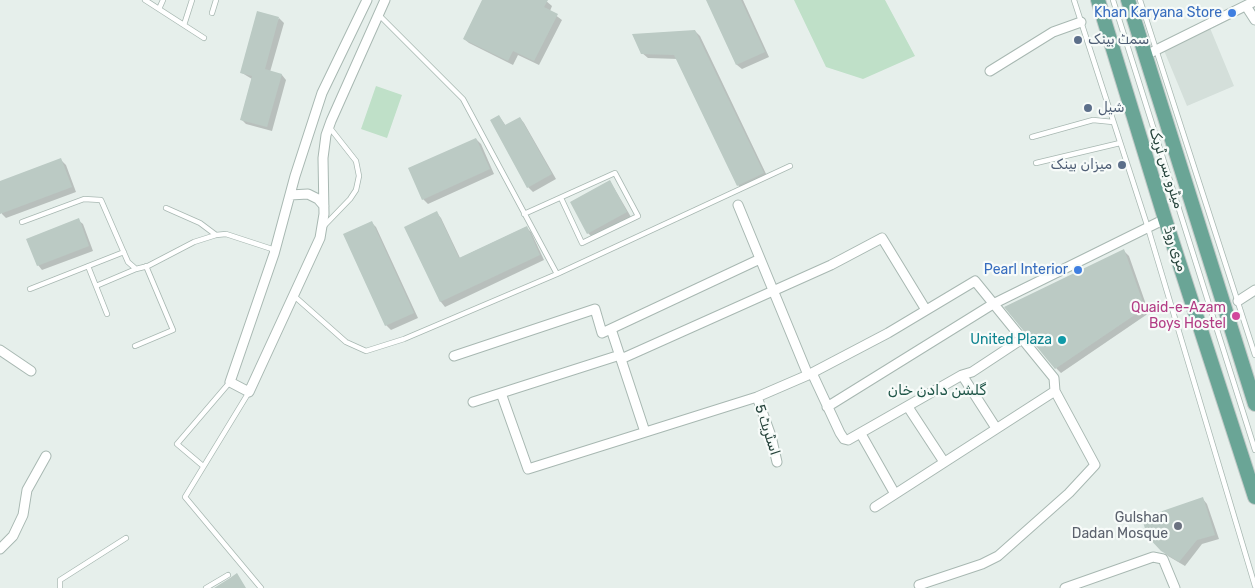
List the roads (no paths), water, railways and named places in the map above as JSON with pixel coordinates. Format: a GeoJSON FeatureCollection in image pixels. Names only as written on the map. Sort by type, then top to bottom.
{"type":"FeatureCollection","features":[{"type":"Feature","properties":{"kind":"main road","name":"مری روڈ"},"geometry":{"type":"LineString","coordinates":[[1098,0],[1165,219],[1255,497]]}},
{"type":"Feature","properties":{"kind":"main road"},"geometry":{"type":"LineString","coordinates":[[1128,0],[1151,53],[1255,404]]}},
{"type":"Feature","properties":{"kind":"street"},"geometry":{"type":"LineString","coordinates":[[367,0],[328,78],[314,116],[275,250],[230,382],[249,392],[320,238],[323,227],[324,206],[323,158],[330,124],[385,0]]}},
{"type":"Feature","properties":{"kind":"street"},"geometry":{"type":"LineString","coordinates":[[1151,53],[1255,1]]}},
{"type":"Feature","properties":{"kind":"street"},"geometry":{"type":"LineString","coordinates":[[1246,6],[1255,20]]}},
{"type":"Feature","properties":{"kind":"street"},"geometry":{"type":"LineString","coordinates":[[990,71],[1053,32],[1081,22]]}},
{"type":"Feature","properties":{"kind":"street"},"geometry":{"type":"LineString","coordinates":[[314,116],[330,124]]}},
{"type":"Feature","properties":{"kind":"street"},"geometry":{"type":"LineString","coordinates":[[290,195],[308,194],[318,199],[324,206]]}},
{"type":"Feature","properties":{"kind":"street"},"geometry":{"type":"LineString","coordinates":[[738,205],[810,374],[844,439],[848,440],[861,434],[962,375],[972,372],[1022,339]]}},
{"type":"Feature","properties":{"kind":"street"},"geometry":{"type":"LineString","coordinates":[[827,407],[993,304],[1165,219]]}},
{"type":"Feature","properties":{"kind":"street"},"geometry":{"type":"LineString","coordinates":[[473,402],[620,357],[831,265],[882,238],[926,310]]}},
{"type":"Feature","properties":{"kind":"street"},"geometry":{"type":"LineString","coordinates":[[454,356],[595,309],[602,333],[760,259]]}},
{"type":"Feature","properties":{"kind":"street"},"geometry":{"type":"LineString","coordinates":[[501,393],[528,469],[757,397],[810,374],[975,281],[1054,378],[1055,391],[1096,465],[1069,493],[998,556],[982,564],[919,585]]}},
{"type":"Feature","properties":{"kind":"street"},"geometry":{"type":"LineString","coordinates":[[1238,301],[1255,290]]}},
{"type":"Feature","properties":{"kind":"street"},"geometry":{"type":"LineString","coordinates":[[611,329],[645,432]]}},
{"type":"Feature","properties":{"kind":"street"},"geometry":{"type":"LineString","coordinates":[[0,350],[31,371]]}},
{"type":"Feature","properties":{"kind":"street"},"geometry":{"type":"LineString","coordinates":[[962,375],[996,428]]}},
{"type":"Feature","properties":{"kind":"street"},"geometry":{"type":"LineString","coordinates":[[875,506],[1055,391]]}},
{"type":"Feature","properties":{"kind":"street","name":"اسٹریٹ 5"},"geometry":{"type":"LineString","coordinates":[[757,397],[771,436],[777,462]]}},
{"type":"Feature","properties":{"kind":"street"},"geometry":{"type":"LineString","coordinates":[[908,407],[944,462]]}},
{"type":"Feature","properties":{"kind":"street"},"geometry":{"type":"LineString","coordinates":[[861,434],[895,494]]}},
{"type":"Feature","properties":{"kind":"street"},"geometry":{"type":"LineString","coordinates":[[2,545],[13,536],[23,515],[28,490],[46,456]]}},
{"type":"Feature","properties":{"kind":"street"},"geometry":{"type":"LineString","coordinates":[[1065,588],[1153,557],[1163,559],[1175,588]]}},
{"type":"Feature","properties":{"kind":"lane"},"geometry":{"type":"LineString","coordinates":[[145,0],[204,38]]}},
{"type":"Feature","properties":{"kind":"lane"},"geometry":{"type":"LineString","coordinates":[[159,9],[163,0]]}},
{"type":"Feature","properties":{"kind":"lane"},"geometry":{"type":"LineString","coordinates":[[184,26],[192,0]]}},
{"type":"Feature","properties":{"kind":"lane"},"geometry":{"type":"LineString","coordinates":[[212,13],[216,0]]}},
{"type":"Feature","properties":{"kind":"lane"},"geometry":{"type":"LineString","coordinates":[[1074,0],[1148,228],[1255,586]]}},
{"type":"Feature","properties":{"kind":"lane","name":"میٹرو بس ٹریک"},"geometry":{"type":"LineString","coordinates":[[1113,0],[1255,450]]}},
{"type":"Feature","properties":{"kind":"lane"},"geometry":{"type":"LineString","coordinates":[[1140,0],[1151,53],[1238,301],[1255,355]]}},
{"type":"Feature","properties":{"kind":"lane"},"geometry":{"type":"LineString","coordinates":[[378,15],[463,98],[557,274]]}},
{"type":"Feature","properties":{"kind":"lane"},"geometry":{"type":"LineString","coordinates":[[1032,137],[1093,120],[1113,122]]}},
{"type":"Feature","properties":{"kind":"lane"},"geometry":{"type":"LineString","coordinates":[[323,227],[350,199],[356,190],[359,176],[356,161],[330,124]]}},
{"type":"Feature","properties":{"kind":"lane"},"geometry":{"type":"LineString","coordinates":[[1036,163],[1120,143]]}},
{"type":"Feature","properties":{"kind":"lane"},"geometry":{"type":"LineString","coordinates":[[293,295],[346,342],[366,351],[404,339],[557,274],[790,166]]}},
{"type":"Feature","properties":{"kind":"lane"},"geometry":{"type":"LineString","coordinates":[[524,214],[615,173],[638,216],[582,243],[561,198]]}},
{"type":"Feature","properties":{"kind":"lane"},"geometry":{"type":"LineString","coordinates":[[22,222],[84,199],[101,200],[128,262],[136,269]]}},
{"type":"Feature","properties":{"kind":"lane"},"geometry":{"type":"LineString","coordinates":[[166,208],[200,223],[216,235]]}},
{"type":"Feature","properties":{"kind":"lane"},"geometry":{"type":"LineString","coordinates":[[96,286],[146,266],[194,242],[216,235],[226,234],[275,250]]}},
{"type":"Feature","properties":{"kind":"lane"},"geometry":{"type":"LineString","coordinates":[[30,289],[124,252]]}},
{"type":"Feature","properties":{"kind":"lane"},"geometry":{"type":"LineString","coordinates":[[88,266],[107,314]]}},
{"type":"Feature","properties":{"kind":"lane"},"geometry":{"type":"LineString","coordinates":[[135,346],[173,330],[146,266]]}},
{"type":"Feature","properties":{"kind":"lane"},"geometry":{"type":"LineString","coordinates":[[203,466],[177,444],[230,382]]}},
{"type":"Feature","properties":{"kind":"lane"},"geometry":{"type":"LineString","coordinates":[[249,392],[185,497],[261,588]]}},
{"type":"Feature","properties":{"kind":"lane"},"geometry":{"type":"LineString","coordinates":[[60,588],[60,580],[126,538]]}},
{"type":"Feature","properties":{"kind":"lane"},"geometry":{"type":"LineString","coordinates":[[206,588],[228,575]]}},
{"type":"Feature","properties":{"kind":"place","name":"Khan Karyana Store"},"geometry":{"type":"Point","coordinates":[1232,13]}},
{"type":"Feature","properties":{"kind":"place","name":"سمٹ بینک"},"geometry":{"type":"Point","coordinates":[1078,40]}},
{"type":"Feature","properties":{"kind":"place","name":"شیل"},"geometry":{"type":"Point","coordinates":[1088,108]}},
{"type":"Feature","properties":{"kind":"place","name":"میزان بینک"},"geometry":{"type":"Point","coordinates":[1122,165]}},
{"type":"Feature","properties":{"kind":"place","name":"Pearl Interior"},"geometry":{"type":"Point","coordinates":[1078,270]}},
{"type":"Feature","properties":{"kind":"place","name":"Quaid-e-Azam Boys Hostel"},"geometry":{"type":"Point","coordinates":[1236,316]}},
{"type":"Feature","properties":{"kind":"place","name":"United Plaza"},"geometry":{"type":"Point","coordinates":[1062,340]}},
{"type":"Feature","properties":{"kind":"place","name":"Gulshan Dadan Mosque"},"geometry":{"type":"Point","coordinates":[1178,526]}},
{"type":"Feature","properties":{"kind":"district","name":"گلشن دادن خان"},"geometry":{"type":"Point","coordinates":[937,391]}}]}
